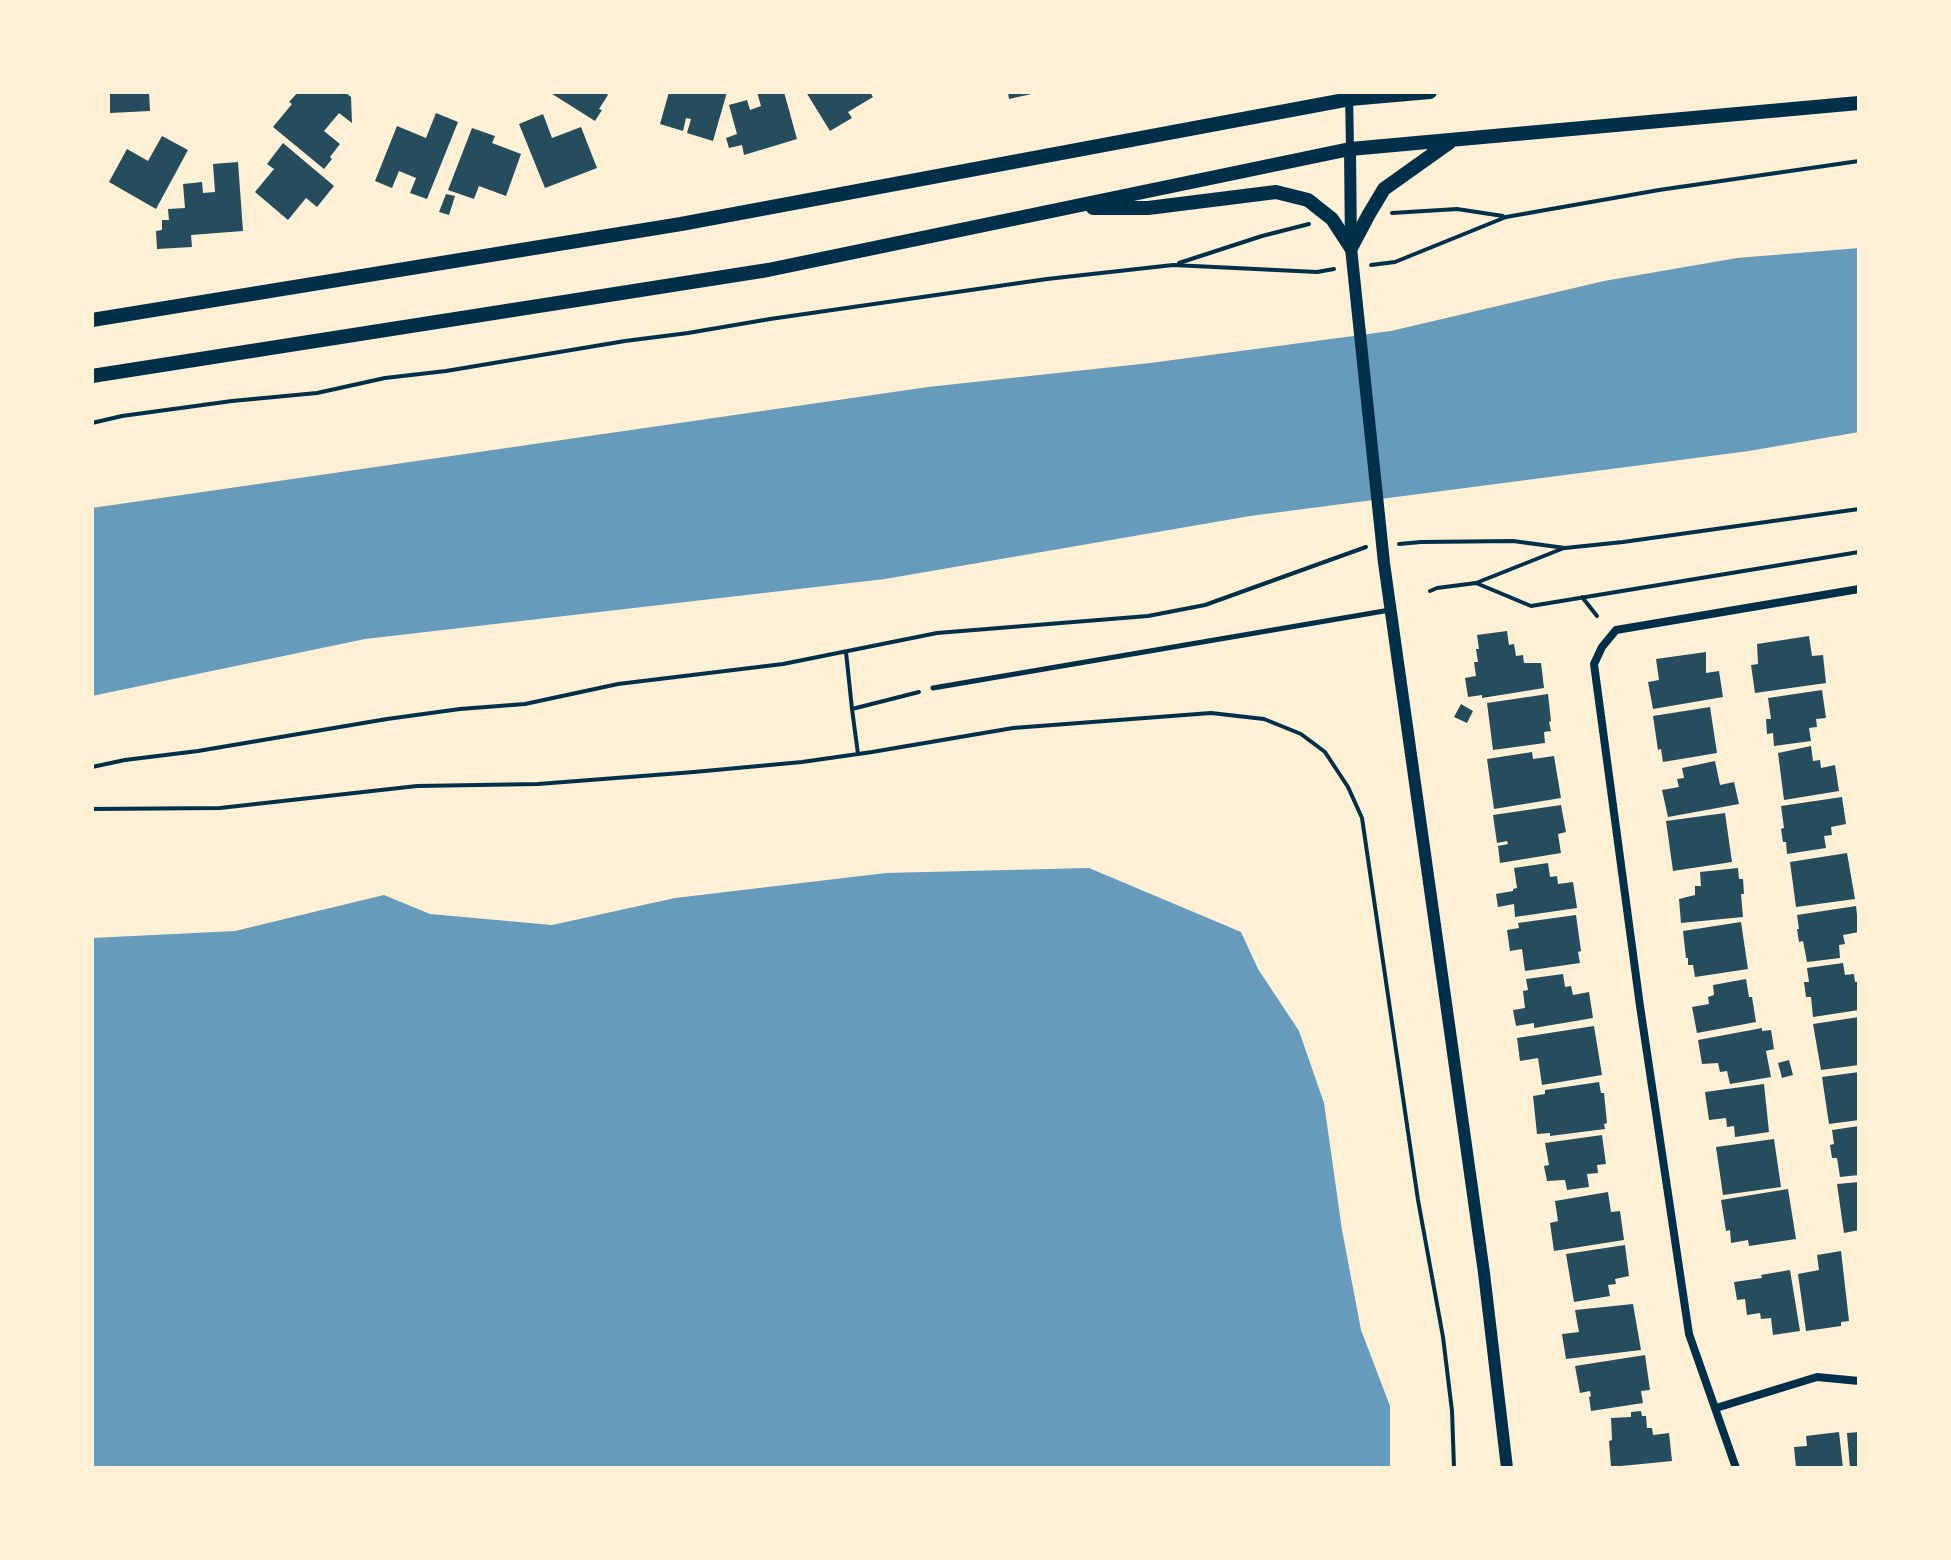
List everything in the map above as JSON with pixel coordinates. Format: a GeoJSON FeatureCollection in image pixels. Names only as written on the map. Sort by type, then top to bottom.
{"type":"FeatureCollection","features":[{"type":"Feature","properties":{"kind":"main road"},"geometry":{"type":"LineString","coordinates":[[92,320],[681,224],[1349,96],[1430,92]]}},
{"type":"Feature","properties":{"kind":"main road"},"geometry":{"type":"LineString","coordinates":[[92,376],[768,270],[1350,149],[1859,103]]}},
{"type":"Feature","properties":{"kind":"main road"},"geometry":{"type":"LineString","coordinates":[[1352,251],[1384,189],[1454,139]]}},
{"type":"Feature","properties":{"kind":"main road"},"geometry":{"type":"LineString","coordinates":[[1063,208],[1148,208],[1276,192],[1308,200],[1332,219],[1352,251]]}},
{"type":"Feature","properties":{"kind":"street"},"geometry":{"type":"LineString","coordinates":[[1349,96],[1352,251],[1381,545],[1484,1273],[1507,1468]]}},
{"type":"Feature","properties":{"kind":"street"},"geometry":{"type":"LineString","coordinates":[[1736,1468],[1689,1334],[1640,1006],[1594,664],[1602,647],[1616,630],[1859,589]]}},
{"type":"Feature","properties":{"kind":"street"},"geometry":{"type":"LineString","coordinates":[[1716,1408],[1817,1377],[1859,1381]]}},
{"type":"Feature","properties":{"kind":"lane"},"geometry":{"type":"LineString","coordinates":[[933,688],[1391,610]]}},
{"type":"Feature","properties":{"kind":"path"},"geometry":{"type":"LineString","coordinates":[[1369,214],[1457,209],[1506,217],[1704,183],[1859,161]]}},
{"type":"Feature","properties":{"kind":"path"},"geometry":{"type":"LineString","coordinates":[[92,423],[216,403],[317,393],[385,378],[770,319],[1031,281],[1173,265],[1262,236],[1332,219]]}},
{"type":"Feature","properties":{"kind":"path"},"geometry":{"type":"LineString","coordinates":[[1392,544],[1513,541],[1565,548],[1859,509]]}},
{"type":"Feature","properties":{"kind":"path"},"geometry":{"type":"LineString","coordinates":[[92,767],[387,719],[525,704],[618,684],[783,664],[937,633],[1148,616],[1205,605],[1363,547],[1381,545]]}},
{"type":"Feature","properties":{"kind":"path"},"geometry":{"type":"LineString","coordinates":[[1430,591],[1476,583],[1565,548]]}},
{"type":"Feature","properties":{"kind":"path"},"geometry":{"type":"LineString","coordinates":[[1476,583],[1531,606],[1859,552]]}},
{"type":"Feature","properties":{"kind":"path"},"geometry":{"type":"LineString","coordinates":[[1582,597],[1597,616]]}},
{"type":"Feature","properties":{"kind":"path"},"geometry":{"type":"LineString","coordinates":[[846,652],[858,754]]}},
{"type":"Feature","properties":{"kind":"path"},"geometry":{"type":"LineString","coordinates":[[852,709],[933,688]]}},
{"type":"Feature","properties":{"kind":"path"},"geometry":{"type":"LineString","coordinates":[[92,809],[220,808],[417,786],[538,784],[725,769],[858,754],[1013,728],[1211,713],[1264,719],[1301,734],[1325,752],[1348,787],[1362,818],[1418,1200],[1443,1337],[1452,1411],[1454,1468]]}},
{"type":"Feature","properties":{"kind":"water"},"geometry":{"type":"Polygon","coordinates":[[[1859,248],[1859,432],[1749,451],[1250,516],[885,579],[365,639],[92,696],[92,508],[928,387],[1150,363],[1391,331],[1604,281],[1737,258],[1859,248]]]}},
{"type":"Feature","properties":{"kind":"water"},"geometry":{"type":"Polygon","coordinates":[[[1089,868],[1241,932],[1258,969],[1299,1031],[1324,1103],[1342,1230],[1361,1330],[1390,1406],[1390,1468],[92,1468],[92,938],[235,931],[384,895],[430,914],[552,925],[675,898],[886,873],[1089,868]]]}},
{"type":"Feature","properties":{"kind":"building"},"geometry":{"type":"Polygon","coordinates":[[[110,92],[149,92],[150,111],[110,113],[110,92]]]}},
{"type":"Feature","properties":{"kind":"building"},"geometry":{"type":"Polygon","coordinates":[[[298,92],[345,92],[351,97],[352,123],[339,113],[324,131],[340,144],[324,169],[273,127],[298,92]]]}},
{"type":"Feature","properties":{"kind":"building"},"geometry":{"type":"Polygon","coordinates":[[[549,92],[604,92],[608,95],[595,121],[549,92]]]}},
{"type":"Feature","properties":{"kind":"building"},"geometry":{"type":"Polygon","coordinates":[[[669,92],[727,92],[713,141],[687,133],[691,119],[686,118],[683,131],[660,124],[669,92]]]}},
{"type":"Feature","properties":{"kind":"building"},"geometry":{"type":"Polygon","coordinates":[[[757,92],[784,92],[797,139],[744,155],[742,145],[729,148],[726,138],[737,134],[729,105],[747,100],[750,110],[761,106],[757,92]]]}},
{"type":"Feature","properties":{"kind":"building"},"geometry":{"type":"Polygon","coordinates":[[[806,92],[870,92],[873,97],[848,112],[852,118],[830,131],[806,92]]]}},
{"type":"Feature","properties":{"kind":"building"},"geometry":{"type":"Polygon","coordinates":[[[1008,92],[1036,92],[1036,93],[1009,99],[1008,92]]]}},
{"type":"Feature","properties":{"kind":"building"},"geometry":{"type":"Polygon","coordinates":[[[436,113],[458,122],[427,199],[410,193],[416,178],[399,171],[392,188],[375,181],[397,126],[426,138],[436,113]]]}},
{"type":"Feature","properties":{"kind":"building"},"geometry":{"type":"Polygon","coordinates":[[[543,114],[552,138],[581,127],[597,168],[545,188],[519,124],[543,114]]]}},
{"type":"Feature","properties":{"kind":"building"},"geometry":{"type":"Polygon","coordinates":[[[472,128],[495,136],[492,143],[521,154],[506,196],[479,186],[474,199],[448,190],[472,128]]]}},
{"type":"Feature","properties":{"kind":"building"},"geometry":{"type":"Polygon","coordinates":[[[162,136],[188,150],[156,209],[109,182],[127,149],[148,161],[162,136]]]}},
{"type":"Feature","properties":{"kind":"building"},"geometry":{"type":"Polygon","coordinates":[[[283,143],[334,186],[317,207],[306,198],[288,220],[255,192],[274,169],[267,164],[283,143]]]}},
{"type":"Feature","properties":{"kind":"building"},"geometry":{"type":"Polygon","coordinates":[[[238,162],[243,231],[191,235],[192,247],[157,249],[156,231],[162,230],[162,220],[169,220],[168,209],[185,208],[183,184],[202,182],[203,193],[215,192],[213,164],[238,162]]]}},
{"type":"Feature","properties":{"kind":"building"},"geometry":{"type":"Polygon","coordinates":[[[446,194],[455,196],[449,215],[439,212],[446,194]]]}},
{"type":"Feature","properties":{"kind":"building"},"geometry":{"type":"Polygon","coordinates":[[[1507,631],[1509,645],[1514,644],[1516,656],[1523,655],[1524,663],[1541,663],[1544,688],[1482,698],[1482,695],[1468,697],[1465,678],[1476,676],[1477,635],[1507,631]]]}},
{"type":"Feature","properties":{"kind":"building"},"geometry":{"type":"Polygon","coordinates":[[[1809,636],[1812,656],[1823,655],[1826,683],[1755,693],[1751,665],[1758,664],[1757,644],[1809,636]]]}},
{"type":"Feature","properties":{"kind":"building"},"geometry":{"type":"Polygon","coordinates":[[[1706,652],[1706,673],[1719,671],[1723,697],[1653,709],[1648,682],[1659,680],[1656,659],[1706,652]]]}},
{"type":"Feature","properties":{"kind":"building"},"geometry":{"type":"Polygon","coordinates":[[[1822,690],[1826,718],[1816,719],[1817,727],[1809,728],[1811,741],[1774,746],[1773,733],[1767,734],[1766,719],[1771,719],[1768,698],[1822,690]]]}},
{"type":"Feature","properties":{"kind":"building"},"geometry":{"type":"Polygon","coordinates":[[[1548,694],[1551,731],[1544,732],[1545,743],[1493,750],[1487,703],[1548,694]]]}},
{"type":"Feature","properties":{"kind":"building"},"geometry":{"type":"Polygon","coordinates":[[[1461,704],[1473,711],[1467,723],[1454,717],[1461,704]]]}},
{"type":"Feature","properties":{"kind":"building"},"geometry":{"type":"Polygon","coordinates":[[[1710,707],[1717,753],[1663,762],[1653,716],[1710,707]]]}},
{"type":"Feature","properties":{"kind":"building"},"geometry":{"type":"Polygon","coordinates":[[[1811,746],[1813,761],[1820,760],[1821,768],[1835,765],[1839,791],[1784,800],[1778,753],[1811,746]]]}},
{"type":"Feature","properties":{"kind":"building"},"geometry":{"type":"Polygon","coordinates":[[[1532,752],[1533,759],[1554,756],[1561,798],[1494,809],[1487,759],[1532,752]]]}},
{"type":"Feature","properties":{"kind":"building"},"geometry":{"type":"Polygon","coordinates":[[[1715,761],[1720,785],[1734,782],[1739,804],[1668,817],[1662,790],[1679,787],[1677,779],[1684,778],[1682,768],[1715,761]]]}},
{"type":"Feature","properties":{"kind":"building"},"geometry":{"type":"Polygon","coordinates":[[[1842,797],[1846,824],[1831,827],[1832,835],[1824,836],[1826,848],[1787,854],[1781,829],[1784,828],[1781,806],[1842,797]]]}},
{"type":"Feature","properties":{"kind":"building"},"geometry":{"type":"Polygon","coordinates":[[[1561,805],[1566,832],[1558,834],[1561,853],[1500,863],[1498,846],[1508,844],[1507,841],[1497,843],[1493,815],[1561,805]]]}},
{"type":"Feature","properties":{"kind":"building"},"geometry":{"type":"Polygon","coordinates":[[[1725,813],[1732,862],[1673,871],[1666,821],[1725,813]]]}},
{"type":"Feature","properties":{"kind":"building"},"geometry":{"type":"Polygon","coordinates":[[[1847,853],[1855,899],[1796,907],[1790,862],[1847,853]]]}},
{"type":"Feature","properties":{"kind":"building"},"geometry":{"type":"Polygon","coordinates":[[[1548,863],[1550,877],[1557,876],[1558,884],[1573,882],[1577,908],[1515,917],[1514,904],[1498,907],[1496,894],[1517,888],[1514,868],[1548,863]]]}},
{"type":"Feature","properties":{"kind":"building"},"geometry":{"type":"Polygon","coordinates":[[[1738,868],[1739,879],[1743,879],[1743,917],[1681,923],[1679,899],[1695,895],[1695,886],[1701,886],[1700,872],[1738,868]]]}},
{"type":"Feature","properties":{"kind":"building"},"geometry":{"type":"Polygon","coordinates":[[[1856,906],[1859,932],[1843,935],[1845,944],[1839,945],[1840,958],[1807,962],[1803,941],[1799,942],[1797,915],[1856,906]]]}},
{"type":"Feature","properties":{"kind":"building"},"geometry":{"type":"Polygon","coordinates":[[[1576,915],[1580,963],[1525,971],[1522,949],[1510,951],[1507,930],[1519,928],[1518,923],[1576,915]]]}},
{"type":"Feature","properties":{"kind":"building"},"geometry":{"type":"Polygon","coordinates":[[[1741,922],[1748,969],[1695,977],[1693,965],[1688,965],[1686,958],[1683,931],[1741,922]]]}},
{"type":"Feature","properties":{"kind":"building"},"geometry":{"type":"Polygon","coordinates":[[[1843,963],[1845,975],[1854,974],[1855,982],[1859,982],[1859,1010],[1813,1017],[1811,997],[1806,997],[1804,982],[1809,982],[1807,968],[1843,963]]]}},
{"type":"Feature","properties":{"kind":"building"},"geometry":{"type":"Polygon","coordinates":[[[1563,974],[1565,987],[1571,986],[1573,995],[1589,992],[1593,1018],[1534,1028],[1534,1023],[1516,1026],[1513,1010],[1525,1008],[1523,991],[1528,990],[1526,979],[1563,974]]]}},
{"type":"Feature","properties":{"kind":"building"},"geometry":{"type":"Polygon","coordinates":[[[1746,979],[1756,1022],[1697,1033],[1692,1007],[1709,1004],[1708,997],[1714,995],[1713,985],[1746,979]]]}},
{"type":"Feature","properties":{"kind":"building"},"geometry":{"type":"Polygon","coordinates":[[[1859,1017],[1859,1065],[1821,1070],[1813,1024],[1859,1017]]]}},
{"type":"Feature","properties":{"kind":"building"},"geometry":{"type":"Polygon","coordinates":[[[1594,1026],[1602,1075],[1542,1085],[1538,1058],[1520,1061],[1517,1038],[1594,1026]]]}},
{"type":"Feature","properties":{"kind":"building"},"geometry":{"type":"Polygon","coordinates":[[[1762,1028],[1762,1031],[1771,1030],[1774,1049],[1766,1051],[1771,1077],[1730,1084],[1727,1071],[1720,1072],[1718,1063],[1702,1064],[1698,1040],[1762,1028]]]}},
{"type":"Feature","properties":{"kind":"building"},"geometry":{"type":"Polygon","coordinates":[[[1789,1060],[1793,1075],[1782,1078],[1778,1063],[1789,1060]]]}},
{"type":"Feature","properties":{"kind":"building"},"geometry":{"type":"Polygon","coordinates":[[[1859,1072],[1859,1120],[1829,1124],[1822,1077],[1859,1072]]]}},
{"type":"Feature","properties":{"kind":"building"},"geometry":{"type":"Polygon","coordinates":[[[1599,1082],[1601,1093],[1604,1093],[1605,1129],[1550,1136],[1550,1133],[1537,1134],[1533,1096],[1545,1094],[1545,1090],[1599,1082]]]}},
{"type":"Feature","properties":{"kind":"building"},"geometry":{"type":"Polygon","coordinates":[[[1764,1084],[1769,1132],[1735,1137],[1734,1126],[1727,1127],[1726,1118],[1709,1120],[1705,1092],[1764,1084]]]}},
{"type":"Feature","properties":{"kind":"building"},"geometry":{"type":"Polygon","coordinates":[[[1859,1126],[1859,1175],[1840,1177],[1837,1158],[1832,1158],[1832,1130],[1859,1126]]]}},
{"type":"Feature","properties":{"kind":"building"},"geometry":{"type":"Polygon","coordinates":[[[1602,1135],[1606,1164],[1597,1165],[1598,1173],[1587,1174],[1589,1187],[1567,1190],[1565,1180],[1547,1181],[1544,1166],[1549,1165],[1545,1143],[1602,1135]]]}},
{"type":"Feature","properties":{"kind":"building"},"geometry":{"type":"Polygon","coordinates":[[[1774,1139],[1781,1187],[1723,1195],[1716,1147],[1774,1139]]]}},
{"type":"Feature","properties":{"kind":"building"},"geometry":{"type":"Polygon","coordinates":[[[1859,1182],[1859,1230],[1844,1233],[1837,1184],[1859,1182]]]}},
{"type":"Feature","properties":{"kind":"building"},"geometry":{"type":"Polygon","coordinates":[[[1788,1189],[1796,1239],[1749,1246],[1748,1240],[1731,1243],[1721,1200],[1788,1189]]]}},
{"type":"Feature","properties":{"kind":"building"},"geometry":{"type":"Polygon","coordinates":[[[1608,1192],[1611,1212],[1620,1211],[1624,1240],[1554,1251],[1550,1223],[1558,1221],[1555,1201],[1608,1192]]]}},
{"type":"Feature","properties":{"kind":"building"},"geometry":{"type":"Polygon","coordinates":[[[1625,1245],[1629,1276],[1615,1279],[1616,1284],[1608,1285],[1610,1296],[1574,1302],[1566,1254],[1625,1245]]]}},
{"type":"Feature","properties":{"kind":"building"},"geometry":{"type":"Polygon","coordinates":[[[1841,1251],[1849,1321],[1841,1322],[1841,1326],[1806,1331],[1798,1274],[1819,1270],[1817,1255],[1841,1251]]]}},
{"type":"Feature","properties":{"kind":"building"},"geometry":{"type":"Polygon","coordinates":[[[1790,1270],[1800,1331],[1773,1335],[1771,1318],[1761,1319],[1760,1313],[1747,1315],[1745,1299],[1737,1300],[1734,1282],[1790,1270]]]}},
{"type":"Feature","properties":{"kind":"building"},"geometry":{"type":"Polygon","coordinates":[[[1633,1304],[1641,1350],[1566,1359],[1562,1334],[1579,1332],[1575,1310],[1633,1304]]]}},
{"type":"Feature","properties":{"kind":"building"},"geometry":{"type":"Polygon","coordinates":[[[1645,1355],[1650,1390],[1641,1391],[1643,1403],[1591,1411],[1590,1391],[1580,1393],[1575,1366],[1645,1355]]]}},
{"type":"Feature","properties":{"kind":"building"},"geometry":{"type":"Polygon","coordinates":[[[1641,1411],[1653,1435],[1669,1433],[1672,1461],[1611,1467],[1611,1418],[1631,1417],[1631,1412],[1641,1411]]]}},
{"type":"Feature","properties":{"kind":"building"},"geometry":{"type":"Polygon","coordinates":[[[1839,1432],[1843,1468],[1796,1468],[1794,1447],[1807,1446],[1806,1436],[1839,1432]]]}},
{"type":"Feature","properties":{"kind":"building"},"geometry":{"type":"Polygon","coordinates":[[[1859,1432],[1859,1468],[1850,1468],[1847,1433],[1859,1432]]]}}]}
